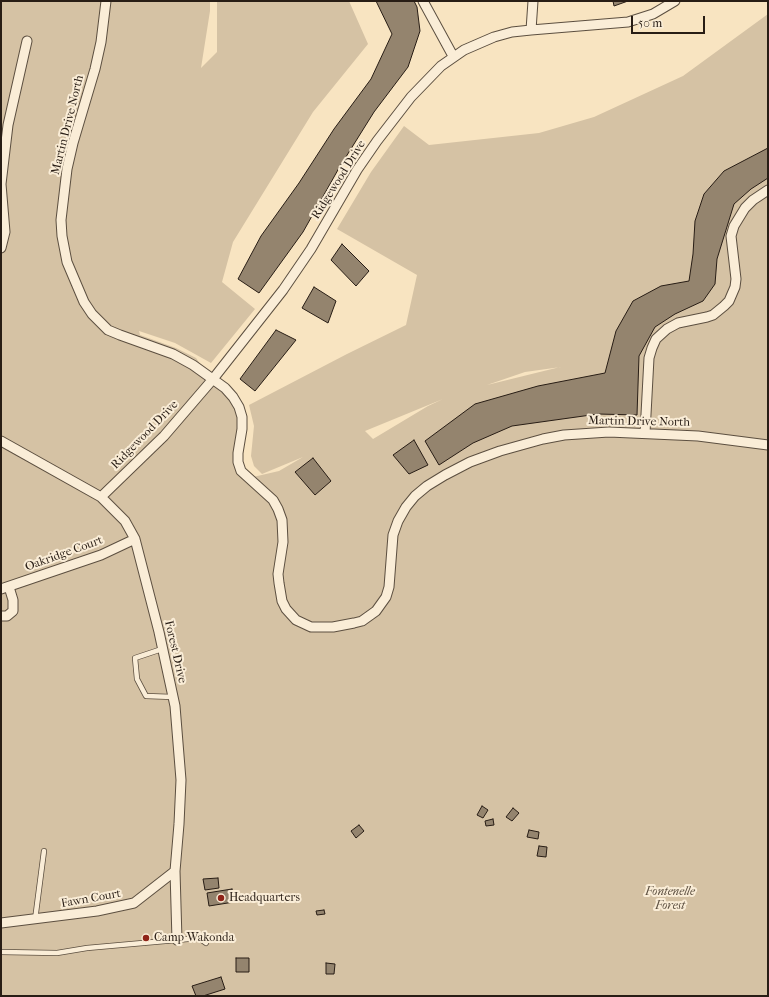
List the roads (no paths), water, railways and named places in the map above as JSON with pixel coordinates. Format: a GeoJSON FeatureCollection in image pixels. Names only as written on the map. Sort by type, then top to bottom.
{"type":"FeatureCollection","features":[{"type":"Feature","properties":{"kind":"street","name":"Martin Drive North"},"geometry":{"type":"LineString","coordinates":[[106,1],[101,42],[95,69],[73,143],[67,169],[61,220],[62,236],[67,262],[84,302],[92,314],[108,330],[173,354],[193,365],[213,379],[225,388],[233,397],[242,417],[242,429],[238,453],[238,462],[241,470],[273,500],[282,520],[283,542],[278,574],[279,583],[282,601],[296,620],[311,627],[333,627],[354,624],[370,616],[376,611],[386,597],[389,587],[393,536],[398,521],[415,496],[427,486],[470,462],[500,451],[543,439],[584,433],[645,433],[722,438],[768,444]]}},
{"type":"Feature","properties":{"kind":"street"},"geometry":{"type":"LineString","coordinates":[[423,1],[453,56]]}},
{"type":"Feature","properties":{"kind":"street"},"geometry":{"type":"LineString","coordinates":[[531,30],[533,1]]}},
{"type":"Feature","properties":{"kind":"street","name":"Ridgewood Drive"},"geometry":{"type":"LineString","coordinates":[[101,497],[164,436],[213,379],[283,290],[311,248],[357,170],[393,118],[428,78],[453,56],[478,43],[512,32],[628,22],[653,14],[675,1]]}},
{"type":"Feature","properties":{"kind":"street"},"geometry":{"type":"LineString","coordinates":[[1,248],[5,232],[1,184],[5,129],[27,41]]}},
{"type":"Feature","properties":{"kind":"street"},"geometry":{"type":"LineString","coordinates":[[645,433],[649,358],[656,339],[667,329],[678,323],[707,317],[713,314],[729,301],[736,279],[731,236],[734,226],[745,208],[753,200],[768,190]]}},
{"type":"Feature","properties":{"kind":"street","name":"Forest Drive"},"geometry":{"type":"LineString","coordinates":[[1,441],[101,497],[125,521],[135,539],[159,632],[173,697],[181,780],[175,871],[177,940]]}},
{"type":"Feature","properties":{"kind":"street","name":"Oakridge Court"},"geometry":{"type":"LineString","coordinates":[[5,588],[101,555],[135,539]]}},
{"type":"Feature","properties":{"kind":"street"},"geometry":{"type":"LineString","coordinates":[[1,616],[7,616],[13,611],[13,600],[5,588]]}},
{"type":"Feature","properties":{"kind":"street","name":"Fawn Court"},"geometry":{"type":"LineString","coordinates":[[1,923],[35,920],[97,911],[134,903],[175,871]]}},
{"type":"Feature","properties":{"kind":"lane"},"geometry":{"type":"LineString","coordinates":[[162,649],[135,658],[137,679],[146,696],[173,697]]}},
{"type":"Feature","properties":{"kind":"lane"},"geometry":{"type":"LineString","coordinates":[[35,920],[44,851]]}},
{"type":"Feature","properties":{"kind":"lane"},"geometry":{"type":"LineString","coordinates":[[1,952],[57,953],[87,948],[198,938],[206,943]]}},
{"type":"Feature","properties":{"kind":"place","name":"Headquarters"},"geometry":{"type":"Point","coordinates":[221,898]}},
{"type":"Feature","properties":{"kind":"place","name":"Camp Wakonda"},"geometry":{"type":"Point","coordinates":[146,938]}},
{"type":"Feature","properties":{"kind":"park label","name":"Fontenelle Forest"},"geometry":{"type":"Point","coordinates":[670,899]}}]}
